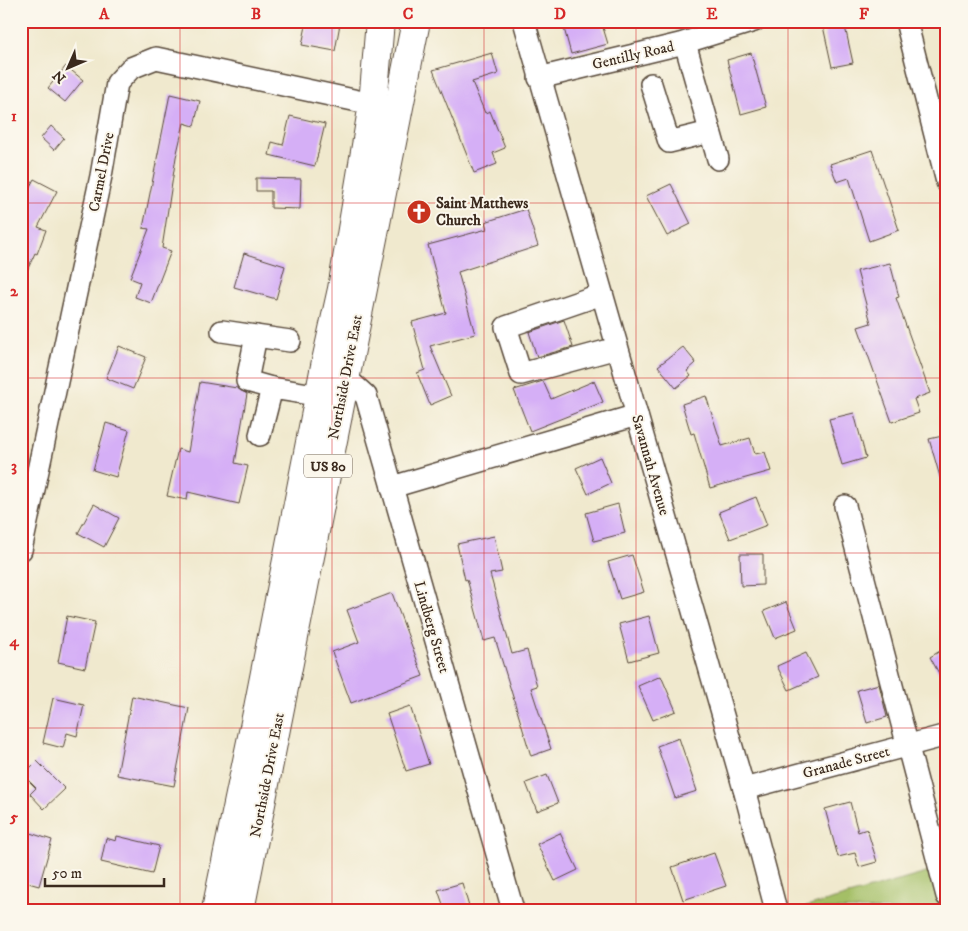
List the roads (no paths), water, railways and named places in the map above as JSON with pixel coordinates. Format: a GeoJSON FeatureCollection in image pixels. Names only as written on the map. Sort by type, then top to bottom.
{"type":"FeatureCollection","features":[{"type":"Feature","properties":{"kind":"main road","name":"Northside Drive East"},"geometry":{"type":"LineString","coordinates":[[216,910],[321,396],[336,369],[342,289],[373,104],[380,21]]}},
{"type":"Feature","properties":{"kind":"main road","name":"Northside Drive East"},"geometry":{"type":"LineString","coordinates":[[240,910],[336,369],[399,111],[416,21]]}},
{"type":"Feature","properties":{"kind":"street","name":"Savannah Avenue"},"geometry":{"type":"LineString","coordinates":[[524,21],[744,789],[776,910]]}},
{"type":"Feature","properties":{"kind":"street","name":"Gentilly Road"},"geometry":{"type":"LineString","coordinates":[[539,78],[685,43],[754,21]]}},
{"type":"Feature","properties":{"kind":"street"},"geometry":{"type":"LineString","coordinates":[[910,22],[947,182]]}},
{"type":"Feature","properties":{"kind":"street"},"geometry":{"type":"LineString","coordinates":[[685,43],[718,158]]}},
{"type":"Feature","properties":{"kind":"street","name":"Carmel Drive"},"geometry":{"type":"LineString","coordinates":[[21,550],[25,507],[99,185],[117,83],[131,68],[156,58],[399,111]]}},
{"type":"Feature","properties":{"kind":"street"},"geometry":{"type":"LineString","coordinates":[[651,84],[669,142],[710,132]]}},
{"type":"Feature","properties":{"kind":"street"},"geometry":{"type":"LineString","coordinates":[[602,294],[506,327],[521,374],[617,348]]}},
{"type":"Feature","properties":{"kind":"street"},"geometry":{"type":"LineString","coordinates":[[222,330],[290,342]]}},
{"type":"Feature","properties":{"kind":"street"},"geometry":{"type":"LineString","coordinates":[[256,336],[247,381],[272,388],[321,396]]}},
{"type":"Feature","properties":{"kind":"street","name":"Lindberg Street"},"geometry":{"type":"LineString","coordinates":[[336,369],[366,396],[513,910]]}},
{"type":"Feature","properties":{"kind":"street"},"geometry":{"type":"LineString","coordinates":[[260,435],[272,388]]}},
{"type":"Feature","properties":{"kind":"street"},"geometry":{"type":"LineString","coordinates":[[392,487],[637,415]]}},
{"type":"Feature","properties":{"kind":"street"},"geometry":{"type":"LineString","coordinates":[[845,506],[906,746],[947,896]]}},
{"type":"Feature","properties":{"kind":"street","name":"Granade Street"},"geometry":{"type":"LineString","coordinates":[[744,789],[947,734]]}},
{"type":"Feature","properties":{"kind":"place","name":"Saint Matthews Church"},"geometry":{"type":"Point","coordinates":[419,212]}}]}
